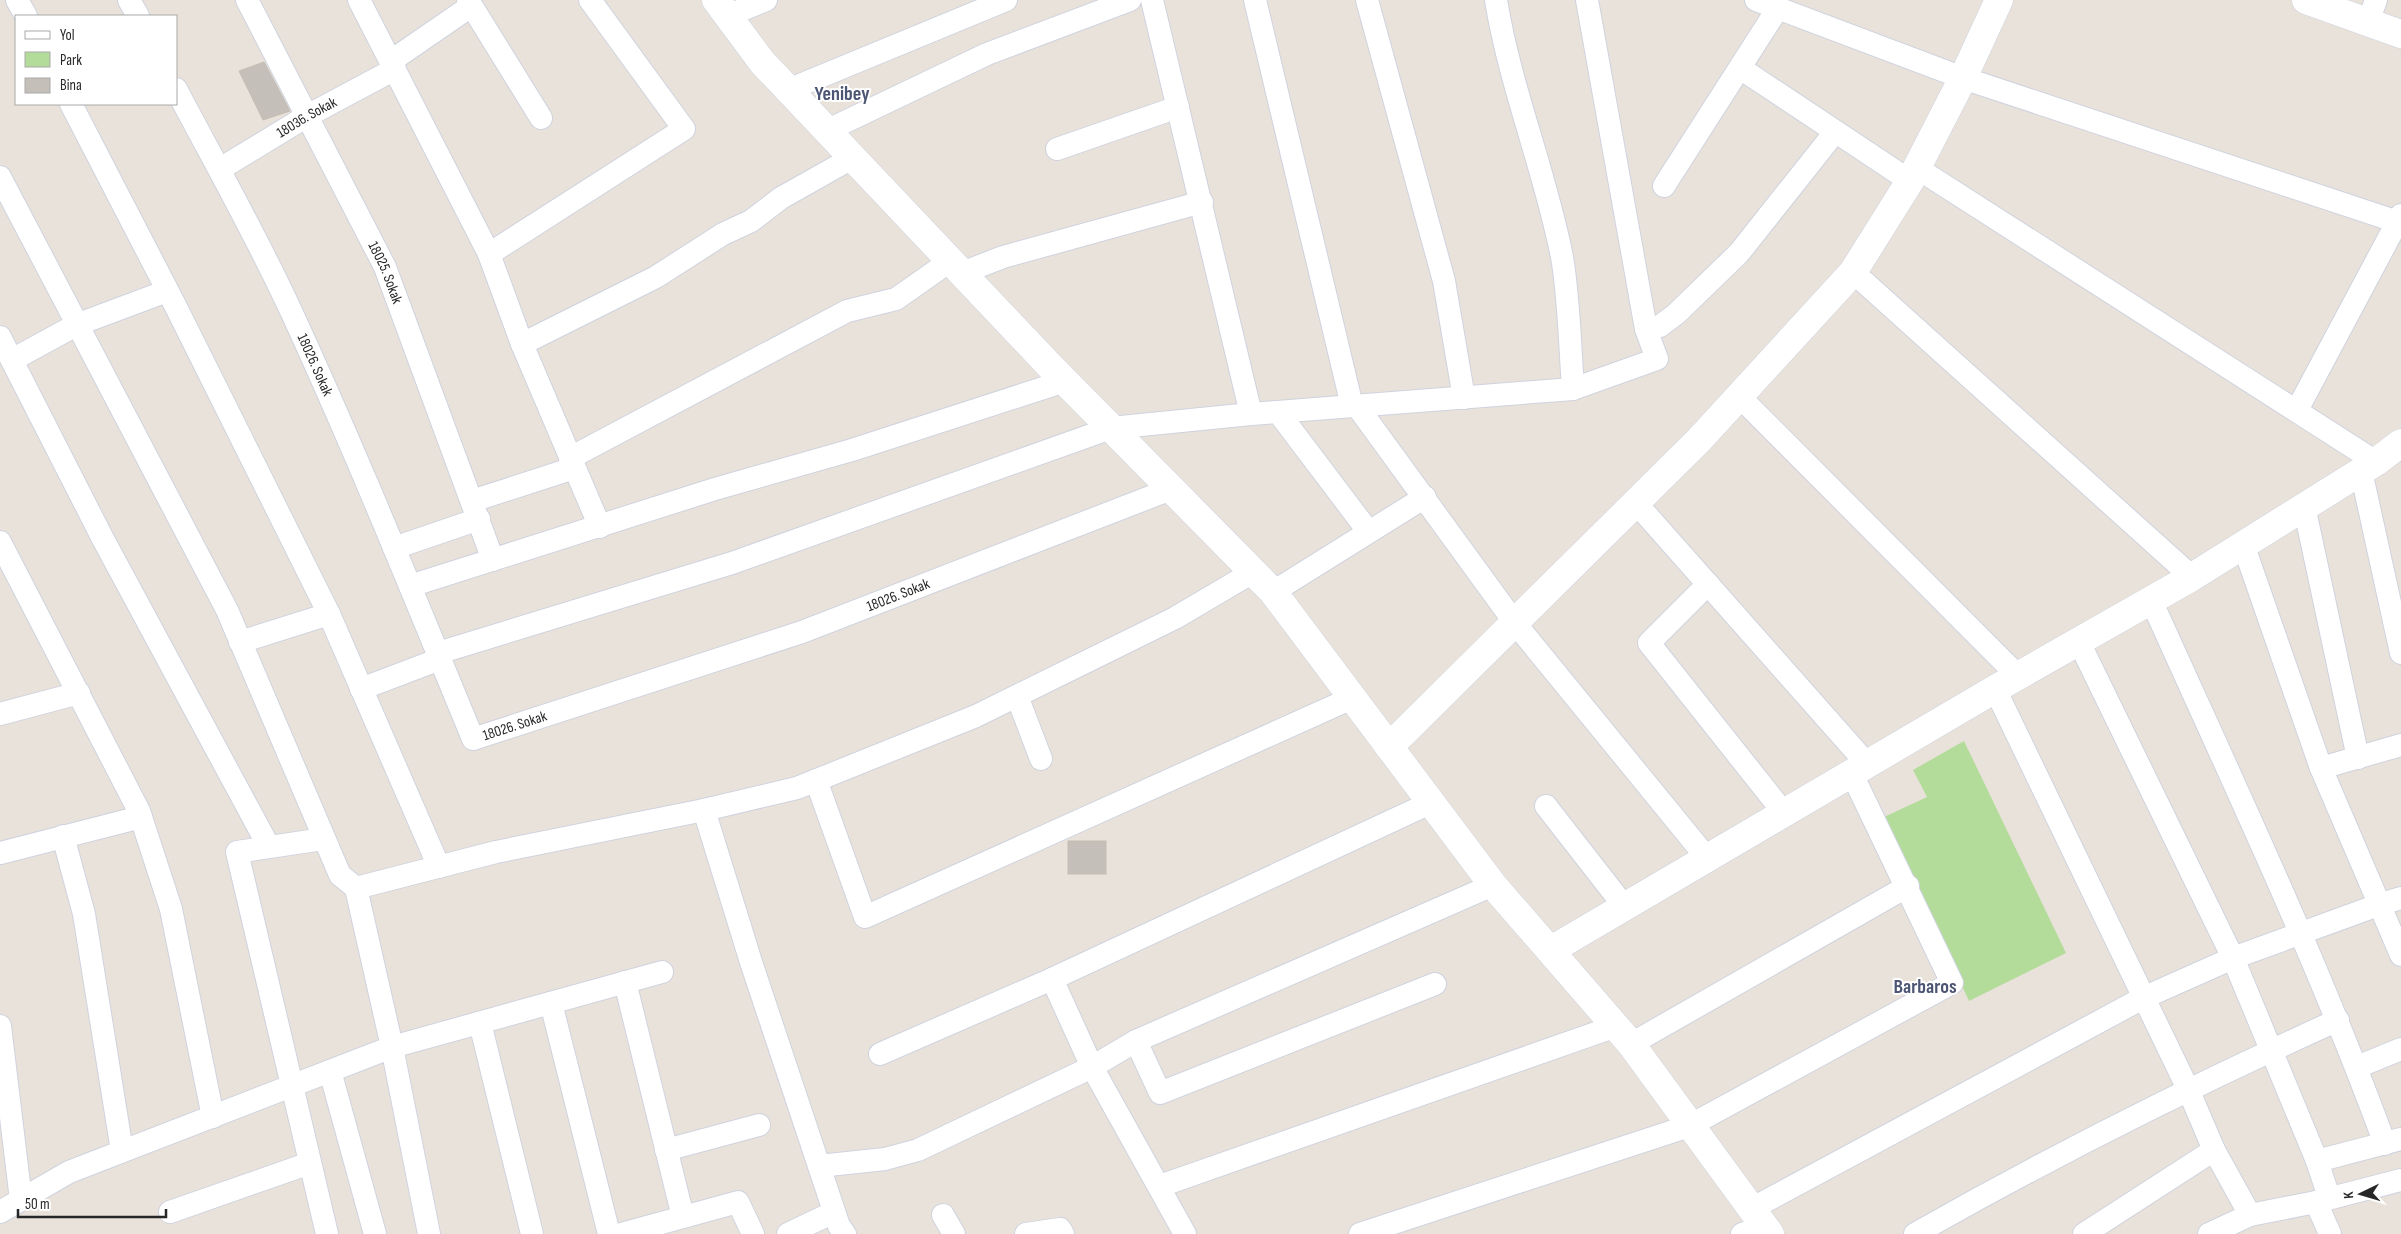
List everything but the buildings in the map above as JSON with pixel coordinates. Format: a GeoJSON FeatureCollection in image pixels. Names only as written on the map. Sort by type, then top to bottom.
{"type":"FeatureCollection","features":[{"type":"Feature","properties":{"kind":"street"},"geometry":{"type":"LineString","coordinates":[[17,0],[25,15]]}},
{"type":"Feature","properties":{"kind":"street"},"geometry":{"type":"LineString","coordinates":[[129,0],[137,15]]}},
{"type":"Feature","properties":{"kind":"street","name":"18025. Sokak"},"geometry":{"type":"LineString","coordinates":[[247,0],[385,266],[493,560]]}},
{"type":"Feature","properties":{"kind":"street"},"geometry":{"type":"LineString","coordinates":[[360,0],[489,254],[522,344],[600,527]]}},
{"type":"Feature","properties":{"kind":"street"},"geometry":{"type":"LineString","coordinates":[[489,254],[684,128],[590,0]]}},
{"type":"Feature","properties":{"kind":"street"},"geometry":{"type":"LineString","coordinates":[[766,0],[721,8],[762,62],[826,131],[1065,381],[1273,592],[1493,885],[1624,1035],[1757,1226],[2143,998],[2233,958],[2391,901]]}},
{"type":"Feature","properties":{"kind":"street"},"geometry":{"type":"LineString","coordinates":[[788,90],[1006,0]]}},
{"type":"Feature","properties":{"kind":"street"},"geometry":{"type":"LineString","coordinates":[[826,131],[987,54],[1130,0]]}},
{"type":"Feature","properties":{"kind":"street"},"geometry":{"type":"LineString","coordinates":[[1152,0],[1202,202],[1251,414]]}},
{"type":"Feature","properties":{"kind":"street"},"geometry":{"type":"LineString","coordinates":[[1255,0],[1355,406],[1425,497],[1515,623],[1707,858]]}},
{"type":"Feature","properties":{"kind":"street"},"geometry":{"type":"LineString","coordinates":[[1367,0],[1444,282],[1464,398]]}},
{"type":"Feature","properties":{"kind":"street"},"geometry":{"type":"LineString","coordinates":[[1496,0],[1502,34],[1547,194],[1562,258],[1573,389]]}},
{"type":"Feature","properties":{"kind":"street"},"geometry":{"type":"LineString","coordinates":[[361,689],[439,656],[732,563],[1111,428],[1251,414],[1573,389],[1657,359],[1646,329],[1587,0]]}},
{"type":"Feature","properties":{"kind":"street"},"geometry":{"type":"LineString","coordinates":[[1756,0],[1963,78],[2400,220],[2297,410]]}},
{"type":"Feature","properties":{"kind":"street"},"geometry":{"type":"LineString","coordinates":[[1389,747],[1699,440],[1854,272],[1913,175],[1963,78],[1999,0]]}},
{"type":"Feature","properties":{"kind":"street"},"geometry":{"type":"LineString","coordinates":[[2306,0],[2372,11],[2401,34]]}},
{"type":"Feature","properties":{"kind":"street"},"geometry":{"type":"LineString","coordinates":[[470,3],[541,118]]}},
{"type":"Feature","properties":{"kind":"street","name":"18036. Sokak"},"geometry":{"type":"LineString","coordinates":[[220,169],[393,65],[470,3]]}},
{"type":"Feature","properties":{"kind":"street"},"geometry":{"type":"LineString","coordinates":[[1664,186],[1778,8]]}},
{"type":"Feature","properties":{"kind":"street"},"geometry":{"type":"LineString","coordinates":[[1740,68],[1835,132],[1913,175],[2297,410],[2386,451]]}},
{"type":"Feature","properties":{"kind":"street","name":"18026. Sokak"},"geometry":{"type":"LineString","coordinates":[[178,93],[220,169],[290,310],[394,548],[473,739],[802,632],[1171,489]]}},
{"type":"Feature","properties":{"kind":"street"},"geometry":{"type":"LineString","coordinates":[[72,105],[329,614],[439,867]]}},
{"type":"Feature","properties":{"kind":"street"},"geometry":{"type":"LineString","coordinates":[[1056,149],[1178,107]]}},
{"type":"Feature","properties":{"kind":"street"},"geometry":{"type":"LineString","coordinates":[[1646,329],[1660,326],[1676,314],[1739,253],[1835,132]]}},
{"type":"Feature","properties":{"kind":"street"},"geometry":{"type":"LineString","coordinates":[[522,344],[656,277],[723,234],[751,221],[781,198],[852,158]]}},
{"type":"Feature","properties":{"kind":"street"},"geometry":{"type":"LineString","coordinates":[[0,177],[227,610],[340,875],[356,888],[392,1048],[429,1234]]}},
{"type":"Feature","properties":{"kind":"street"},"geometry":{"type":"LineString","coordinates":[[394,548],[572,463],[847,311],[896,299],[956,267],[1003,257],[1202,202]]}},
{"type":"Feature","properties":{"kind":"street"},"geometry":{"type":"LineString","coordinates":[[1854,272],[2192,577]]}},
{"type":"Feature","properties":{"kind":"street"},"geometry":{"type":"LineString","coordinates":[[12,360],[76,325],[167,291]]}},
{"type":"Feature","properties":{"kind":"street"},"geometry":{"type":"LineString","coordinates":[[0,337],[108,548],[269,847]]}},
{"type":"Feature","properties":{"kind":"street"},"geometry":{"type":"LineString","coordinates":[[410,586],[715,489],[861,447],[1065,381]]}},
{"type":"Feature","properties":{"kind":"street"},"geometry":{"type":"LineString","coordinates":[[1740,396],[2018,676]]}},
{"type":"Feature","properties":{"kind":"street"},"geometry":{"type":"LineString","coordinates":[[1278,412],[1368,531]]}},
{"type":"Feature","properties":{"kind":"street"},"geometry":{"type":"LineString","coordinates":[[1551,950],[1995,689],[2192,577],[2386,451]]}},
{"type":"Feature","properties":{"kind":"street"},"geometry":{"type":"LineString","coordinates":[[2386,451],[2401,653]]}},
{"type":"Feature","properties":{"kind":"street"},"geometry":{"type":"LineString","coordinates":[[1273,592],[1425,497]]}},
{"type":"Feature","properties":{"kind":"street"},"geometry":{"type":"LineString","coordinates":[[1360,1234],[1689,1126],[1952,983],[1908,886],[1860,770],[1708,584],[1636,503]]}},
{"type":"Feature","properties":{"kind":"street"},"geometry":{"type":"LineString","coordinates":[[2304,506],[2358,758]]}},
{"type":"Feature","properties":{"kind":"street"},"geometry":{"type":"LineString","coordinates":[[0,542],[79,692],[141,817],[171,909],[213,1116]]}},
{"type":"Feature","properties":{"kind":"street"},"geometry":{"type":"LineString","coordinates":[[2243,544],[2321,768],[2391,901],[2401,955]]}},
{"type":"Feature","properties":{"kind":"street"},"geometry":{"type":"LineString","coordinates":[[356,888],[496,852],[704,810],[797,788],[976,716],[1175,618],[1253,572]]}},
{"type":"Feature","properties":{"kind":"street"},"geometry":{"type":"LineString","coordinates":[[1708,584],[1649,643],[1784,813]]}},
{"type":"Feature","properties":{"kind":"street"},"geometry":{"type":"LineString","coordinates":[[2151,600],[2301,932],[2357,1067],[2393,1142],[2317,1161]]}},
{"type":"Feature","properties":{"kind":"street"},"geometry":{"type":"LineString","coordinates":[[240,642],[329,614]]}},
{"type":"Feature","properties":{"kind":"street"},"geometry":{"type":"LineString","coordinates":[[2079,642],[2233,958],[2317,1161],[2330,1234]]}},
{"type":"Feature","properties":{"kind":"street"},"geometry":{"type":"LineString","coordinates":[[1995,689],[2188,1089],[2214,1150],[2250,1215]]}},
{"type":"Feature","properties":{"kind":"street"},"geometry":{"type":"LineString","coordinates":[[0,714],[79,692]]}},
{"type":"Feature","properties":{"kind":"street"},"geometry":{"type":"LineString","coordinates":[[1017,696],[1041,759]]}},
{"type":"Feature","properties":{"kind":"street"},"geometry":{"type":"LineString","coordinates":[[816,780],[865,917],[1352,698]]}},
{"type":"Feature","properties":{"kind":"street"},"geometry":{"type":"LineString","coordinates":[[2321,768],[2401,745]]}},
{"type":"Feature","properties":{"kind":"street"},"geometry":{"type":"LineString","coordinates":[[880,1054],[1052,979],[1430,803]]}},
{"type":"Feature","properties":{"kind":"street"},"geometry":{"type":"LineString","coordinates":[[1546,806],[1624,906]]}},
{"type":"Feature","properties":{"kind":"street"},"geometry":{"type":"LineString","coordinates":[[704,810],[751,962],[834,1212],[839,1226],[845,1234]]}},
{"type":"Feature","properties":{"kind":"street"},"geometry":{"type":"LineString","coordinates":[[0,852],[141,817]]}},
{"type":"Feature","properties":{"kind":"street"},"geometry":{"type":"LineString","coordinates":[[63,836],[84,914],[122,1152]]}},
{"type":"Feature","properties":{"kind":"street"},"geometry":{"type":"LineString","coordinates":[[323,838],[237,852],[327,1234]]}},
{"type":"Feature","properties":{"kind":"street"},"geometry":{"type":"LineString","coordinates":[[819,1166],[885,1159],[918,1150],[1092,1067],[1136,1041],[1493,885]]}},
{"type":"Feature","properties":{"kind":"street"},"geometry":{"type":"LineString","coordinates":[[1160,1186],[1624,1035],[1908,886]]}},
{"type":"Feature","properties":{"kind":"street"},"geometry":{"type":"LineString","coordinates":[[0,1212],[68,1172],[392,1048],[662,972]]}},
{"type":"Feature","properties":{"kind":"street"},"geometry":{"type":"LineString","coordinates":[[1052,979],[1092,1067],[1160,1186],[1185,1234]]}},
{"type":"Feature","properties":{"kind":"street"},"geometry":{"type":"LineString","coordinates":[[625,982],[683,1217]]}},
{"type":"Feature","properties":{"kind":"street"},"geometry":{"type":"LineString","coordinates":[[1136,1041],[1160,1093],[1435,984]]}},
{"type":"Feature","properties":{"kind":"street"},"geometry":{"type":"LineString","coordinates":[[551,1003],[609,1234]]}},
{"type":"Feature","properties":{"kind":"street"},"geometry":{"type":"LineString","coordinates":[[1915,1234],[1993,1190],[2188,1089],[2338,1020]]}},
{"type":"Feature","properties":{"kind":"street"},"geometry":{"type":"LineString","coordinates":[[480,1023],[532,1234]]}},
{"type":"Feature","properties":{"kind":"street"},"geometry":{"type":"LineString","coordinates":[[0,1026],[20,1200]]}},
{"type":"Feature","properties":{"kind":"street"},"geometry":{"type":"LineString","coordinates":[[2357,1067],[2401,1049]]}},
{"type":"Feature","properties":{"kind":"street"},"geometry":{"type":"LineString","coordinates":[[330,1071],[375,1234]]}},
{"type":"Feature","properties":{"kind":"street"},"geometry":{"type":"LineString","coordinates":[[666,1150],[759,1124]]}},
{"type":"Feature","properties":{"kind":"street"},"geometry":{"type":"LineString","coordinates":[[2084,1234],[2214,1150]]}},
{"type":"Feature","properties":{"kind":"street"},"geometry":{"type":"LineString","coordinates":[[170,1212],[310,1163]]}},
{"type":"Feature","properties":{"kind":"street"},"geometry":{"type":"LineString","coordinates":[[2209,1234],[2250,1215],[2401,1180]]}},
{"type":"Feature","properties":{"kind":"street"},"geometry":{"type":"LineString","coordinates":[[621,1234],[738,1202],[753,1234]]}},
{"type":"Feature","properties":{"kind":"street"},"geometry":{"type":"LineString","coordinates":[[788,1234],[834,1212]]}},
{"type":"Feature","properties":{"kind":"street"},"geometry":{"type":"LineString","coordinates":[[1026,1234],[1060,1228],[1064,1234]]}},
{"type":"Feature","properties":{"kind":"green space"},"geometry":{"type":"Polygon","coordinates":[[[1964,741],[2066,953],[1969,1001],[1884,817],[1927,797],[1913,770],[1964,741]]]}},
{"type":"Feature","properties":{"kind":"district","name":"Yenibey"},"geometry":{"type":"Point","coordinates":[842,94]}},
{"type":"Feature","properties":{"kind":"district","name":"Barbaros"},"geometry":{"type":"Point","coordinates":[1925,987]}}]}
